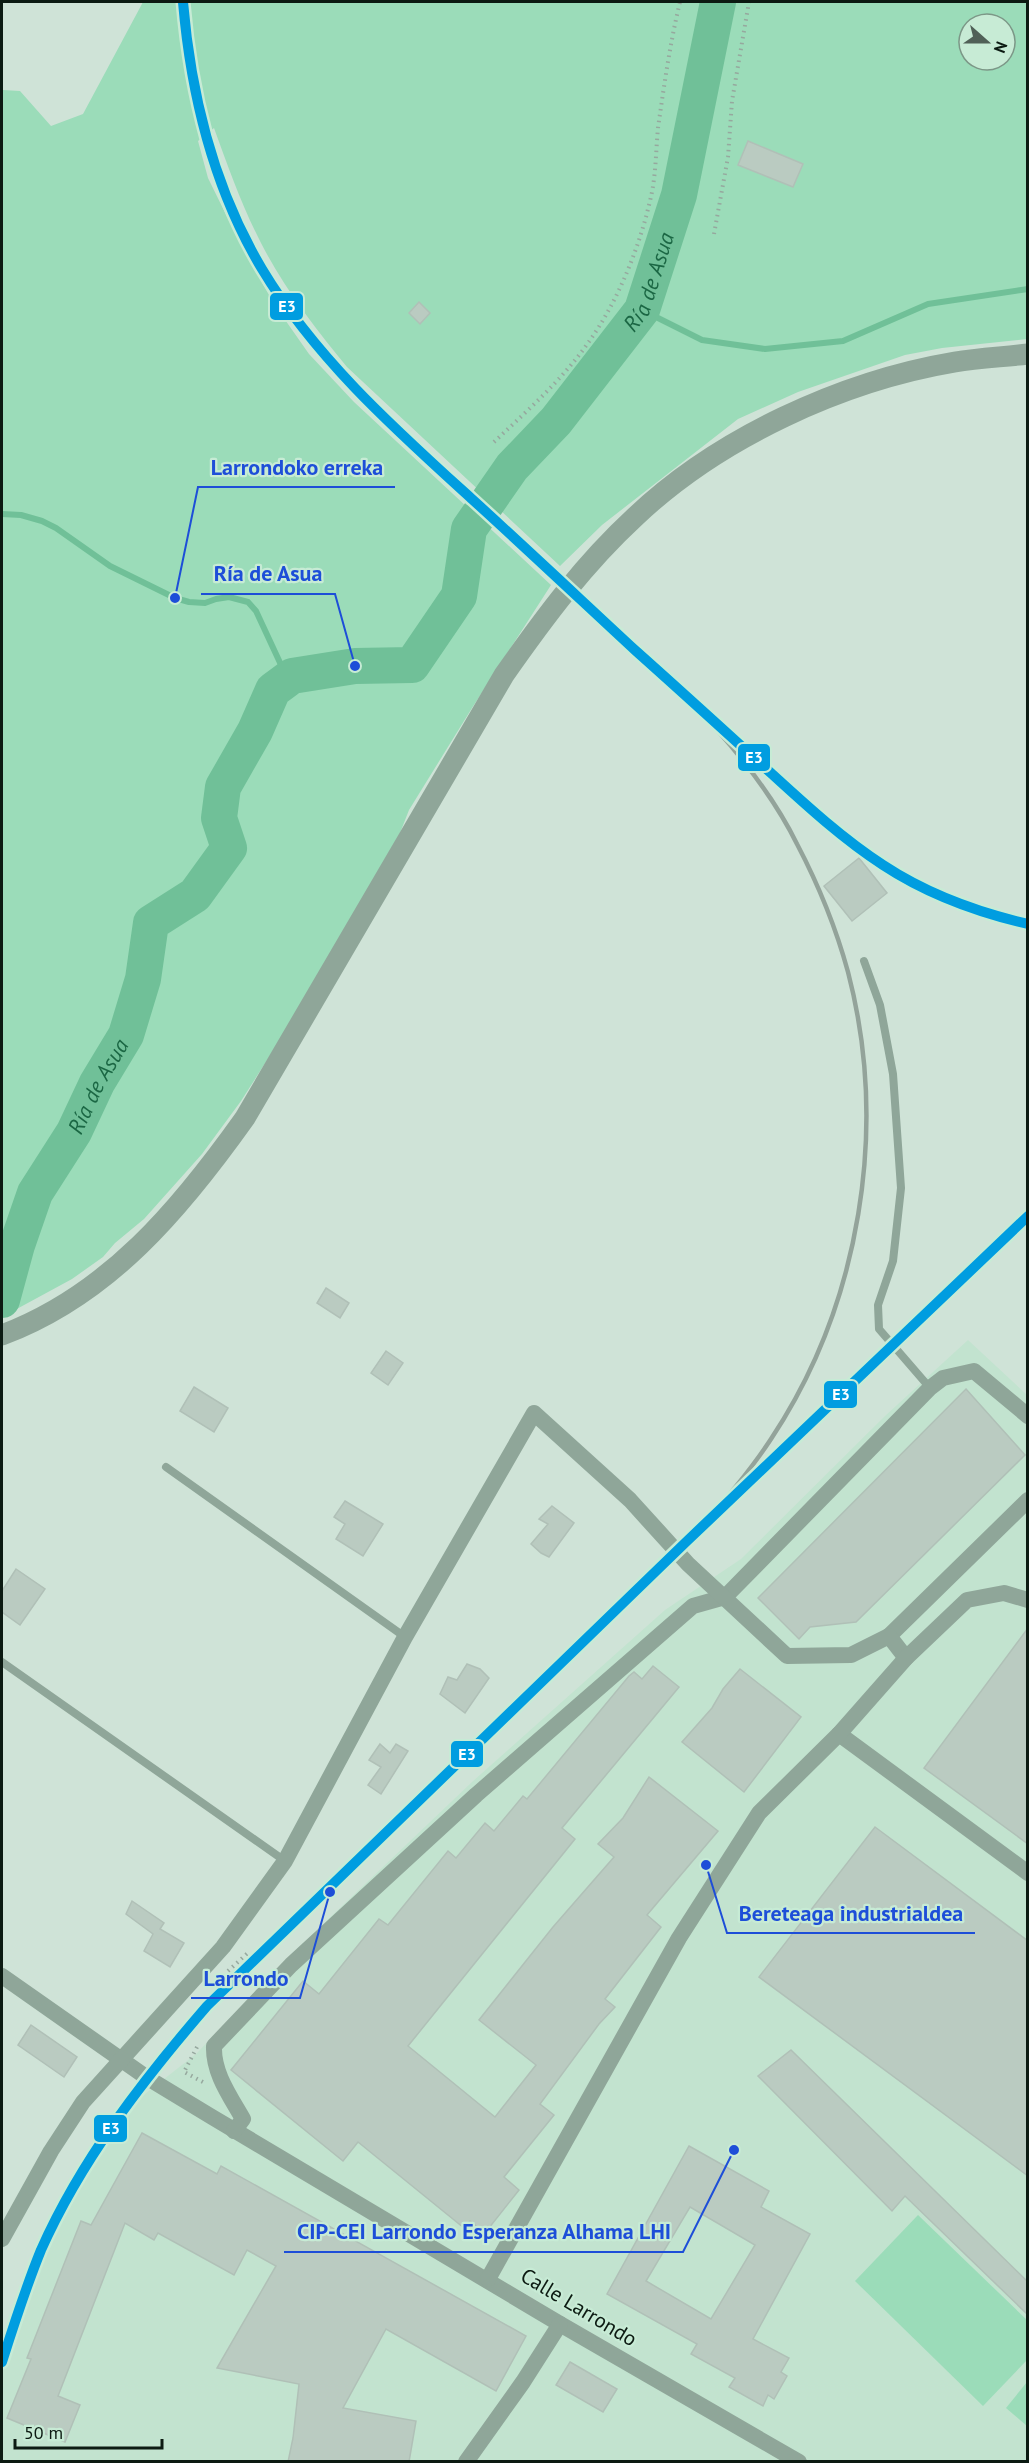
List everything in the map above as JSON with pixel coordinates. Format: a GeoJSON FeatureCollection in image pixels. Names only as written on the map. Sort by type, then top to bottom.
{"type":"FeatureCollection","features":[{"type":"Feature","properties":{"kind":"street"},"geometry":{"type":"LineString","coordinates":[[2,1335],[40,1318],[100,1281],[130,1256],[205,1174],[245,1118],[504,675],[547,613],[593,559],[636,515],[699,466],[768,424],[878,380],[954,362],[1028,354]]}},
{"type":"Feature","properties":{"kind":"street"},"geometry":{"type":"LineString","coordinates":[[234,2131],[243,2119],[214,2061],[214,2046],[291,1965],[476,1795],[693,1606],[724,1596],[930,1388],[943,1378],[974,1371],[1028,1416]]}},
{"type":"Feature","properties":{"kind":"street"},"geometry":{"type":"LineString","coordinates":[[2,2239],[51,2151],[83,2102],[168,2011],[223,1947],[285,1862],[405,1638],[534,1413],[630,1500],[688,1564],[787,1656],[850,1655],[889,1636],[1028,1500]]}},
{"type":"Feature","properties":{"kind":"street"},"geometry":{"type":"LineString","coordinates":[[488,2279],[679,1938],[759,1814],[839,1734],[906,1658],[967,1600],[1004,1593],[1028,1600]]}},
{"type":"Feature","properties":{"kind":"street"},"geometry":{"type":"LineString","coordinates":[[889,1636],[906,1658]]}},
{"type":"Feature","properties":{"kind":"street"},"geometry":{"type":"LineString","coordinates":[[839,1734],[1028,1874]]}},
{"type":"Feature","properties":{"kind":"street","name":"Calle Larrondo"},"geometry":{"type":"LineString","coordinates":[[2,1976],[121,2059],[234,2131],[799,2462]]}},
{"type":"Feature","properties":{"kind":"street"},"geometry":{"type":"LineString","coordinates":[[466,2462],[523,2382],[560,2324]]}},
{"type":"Feature","properties":{"kind":"lane"},"geometry":{"type":"LineString","coordinates":[[864,961],[880,1005],[893,1074],[901,1188],[893,1261],[878,1305],[879,1329],[930,1388]]}},
{"type":"Feature","properties":{"kind":"lane"},"geometry":{"type":"LineString","coordinates":[[166,1467],[405,1638]]}},
{"type":"Feature","properties":{"kind":"lane"},"geometry":{"type":"LineString","coordinates":[[2,1662],[285,1862]]}},
{"type":"Feature","properties":{"kind":"path"},"geometry":{"type":"LineString","coordinates":[[494,442],[570,366],[604,320],[616,297],[640,233],[652,190],[658,128],[680,2]]}},
{"type":"Feature","properties":{"kind":"path"},"geometry":{"type":"LineString","coordinates":[[714,234],[728,157],[732,101],[749,2]]}},
{"type":"Feature","properties":{"kind":"shaded area"},"geometry":{"type":"Polygon","coordinates":[[[968,1340],[1027,1395],[1027,2461],[2,2462],[2,2364],[72,2190],[136,2101],[196,2054],[297,1949],[472,1782],[665,1610],[741,1559],[885,1416],[968,1340]]]}},
{"type":"Feature","properties":{"kind":"green space"},"geometry":{"type":"Polygon","coordinates":[[[143,2],[1027,2],[1027,339],[942,348],[905,355],[798,392],[738,419],[602,525],[560,566],[347,367],[323,338],[270,260],[241,201],[214,128],[198,141],[208,178],[240,243],[274,304],[309,354],[354,402],[551,585],[409,810],[400,833],[292,1021],[241,1101],[202,1154],[144,1219],[115,1243],[103,1257],[72,1279],[2,1317],[3,90],[20,91],[51,126],[83,114],[143,2]]]}},
{"type":"Feature","properties":{"kind":"green space"},"geometry":{"type":"Polygon","coordinates":[[[918,2215],[1027,2320],[1027,2360],[983,2406],[855,2281],[918,2215]]]}},
{"type":"Feature","properties":{"kind":"green space"},"geometry":{"type":"Polygon","coordinates":[[[1027,2382],[1027,2426],[1006,2408],[1027,2382]]]}},
{"type":"Feature","properties":{"kind":"building"},"geometry":{"type":"Polygon","coordinates":[[[748,141],[803,164],[793,187],[738,165],[748,141]]]}},
{"type":"Feature","properties":{"kind":"building"},"geometry":{"type":"Polygon","coordinates":[[[419,302],[430,313],[420,324],[409,313],[419,302]]]}},
{"type":"Feature","properties":{"kind":"building"},"geometry":{"type":"Polygon","coordinates":[[[859,858],[887,893],[852,921],[824,886],[859,858]]]}},
{"type":"Feature","properties":{"kind":"building"},"geometry":{"type":"Polygon","coordinates":[[[326,1288],[349,1303],[340,1318],[317,1303],[326,1288]]]}},
{"type":"Feature","properties":{"kind":"building"},"geometry":{"type":"Polygon","coordinates":[[[386,1351],[403,1363],[388,1385],[371,1373],[386,1351]]]}},
{"type":"Feature","properties":{"kind":"building"},"geometry":{"type":"Polygon","coordinates":[[[194,1387],[228,1408],[214,1432],[180,1411],[194,1387]]]}},
{"type":"Feature","properties":{"kind":"building"},"geometry":{"type":"Polygon","coordinates":[[[966,1389],[1025,1455],[856,1622],[810,1627],[799,1639],[758,1598],[966,1389]]]}},
{"type":"Feature","properties":{"kind":"building"},"geometry":{"type":"Polygon","coordinates":[[[345,1501],[383,1524],[363,1556],[336,1539],[345,1524],[334,1517],[345,1501]]]}},
{"type":"Feature","properties":{"kind":"building"},"geometry":{"type":"Polygon","coordinates":[[[552,1506],[574,1523],[549,1557],[531,1544],[548,1524],[539,1519],[552,1506]]]}},
{"type":"Feature","properties":{"kind":"building"},"geometry":{"type":"Polygon","coordinates":[[[16,1569],[45,1589],[20,1625],[2,1612],[2,1591],[16,1569]]]}},
{"type":"Feature","properties":{"kind":"building"},"geometry":{"type":"Polygon","coordinates":[[[1028,1628],[1028,1844],[924,1768],[1028,1628]]]}},
{"type":"Feature","properties":{"kind":"building"},"geometry":{"type":"Polygon","coordinates":[[[467,1664],[480,1669],[489,1678],[465,1713],[440,1694],[448,1677],[457,1680],[467,1664]]]}},
{"type":"Feature","properties":{"kind":"building"},"geometry":{"type":"Polygon","coordinates":[[[653,1666],[679,1687],[562,1828],[575,1839],[408,2046],[495,2117],[536,2065],[479,2020],[553,1927],[614,1857],[598,1844],[623,1818],[649,1777],[718,1831],[647,1915],[661,1927],[605,1999],[615,2007],[599,2024],[540,2104],[554,2115],[504,2177],[519,2190],[485,2233],[470,2221],[464,2228],[358,2142],[343,2161],[231,2070],[303,1981],[319,1994],[379,1919],[388,1925],[448,1851],[456,1858],[485,1823],[494,1831],[523,1796],[527,1799],[629,1676],[634,1672],[642,1679],[653,1666]]]}},
{"type":"Feature","properties":{"kind":"building"},"geometry":{"type":"Polygon","coordinates":[[[740,1669],[801,1717],[744,1792],[682,1742],[712,1708],[723,1689],[740,1669]]]}},
{"type":"Feature","properties":{"kind":"building"},"geometry":{"type":"Polygon","coordinates":[[[380,1744],[390,1753],[396,1744],[408,1751],[381,1794],[368,1785],[381,1767],[369,1760],[380,1744]]]}},
{"type":"Feature","properties":{"kind":"building"},"geometry":{"type":"Polygon","coordinates":[[[875,1827],[1028,1941],[1028,2176],[759,1977],[875,1827]]]}},
{"type":"Feature","properties":{"kind":"building"},"geometry":{"type":"Polygon","coordinates":[[[132,1901],[164,1923],[160,1929],[184,1943],[170,1967],[144,1951],[153,1934],[126,1914],[132,1901]]]}},
{"type":"Feature","properties":{"kind":"building"},"geometry":{"type":"Polygon","coordinates":[[[31,2025],[77,2057],[64,2077],[18,2045],[31,2025]]]}},
{"type":"Feature","properties":{"kind":"building"},"geometry":{"type":"Polygon","coordinates":[[[791,2050],[1028,2282],[1028,2315],[905,2196],[892,2211],[758,2076],[791,2050]]]}},
{"type":"Feature","properties":{"kind":"building"},"geometry":{"type":"Polygon","coordinates":[[[142,2133],[217,2174],[221,2166],[526,2336],[496,2391],[386,2329],[343,2408],[416,2421],[409,2462],[288,2462],[299,2384],[217,2368],[276,2266],[247,2250],[234,2275],[158,2233],[154,2240],[125,2223],[58,2396],[80,2405],[65,2442],[7,2418],[31,2359],[27,2358],[81,2221],[91,2225],[142,2133]]]}},
{"type":"Feature","properties":{"kind":"building"},"geometry":{"type":"Polygon","coordinates":[[[689,2146],[769,2191],[761,2207],[810,2234],[753,2339],[789,2358],[781,2372],[787,2376],[774,2399],[768,2395],[763,2406],[729,2387],[735,2378],[691,2354],[697,2344],[607,2294],[689,2146]],[[690,2207],[646,2281],[711,2319],[755,2245],[690,2207]]]}},
{"type":"Feature","properties":{"kind":"building"},"geometry":{"type":"Polygon","coordinates":[[[570,2362],[617,2389],[603,2412],[556,2385],[570,2362]]]}},
{"type":"Feature","properties":{"kind":"waterway","name":"Ría de Asua"},"geometry":{"type":"LineString","coordinates":[[2,1300],[17,1245],[35,1193],[74,1132],[97,1083],[126,1035],[143,979],[151,923],[195,895],[229,848],[219,818],[223,787],[255,731],[273,690],[292,676],[355,666],[412,665],[459,596],[469,529],[512,467],[556,421],[642,310],[679,195],[718,2]]}},
{"type":"Feature","properties":{"kind":"waterway"},"geometry":{"type":"LineString","coordinates":[[642,310],[702,340],[765,349],[843,341],[928,304],[1028,289]]}},
{"type":"Feature","properties":{"kind":"waterway"},"geometry":{"type":"LineString","coordinates":[[2,514],[21,515],[42,521],[56,528],[110,566],[175,598],[205,603],[229,597],[248,602],[256,611],[282,667],[292,676]]}},
{"type":"Feature","properties":{"kind":"railway"},"geometry":{"type":"LineString","coordinates":[[682,693],[715,727],[760,783],[786,823],[812,875],[826,906],[848,972],[860,1032],[866,1092],[865,1153],[858,1214],[845,1274],[826,1332],[802,1387],[771,1439],[731,1493],[686,1542]]}},
{"type":"Feature","properties":{"kind":"transit line","name":"E3"},"geometry":{"type":"LineString","coordinates":[[183,2],[199,106],[207,140],[230,206],[262,269],[283,302],[332,363],[415,447],[636,651],[798,798],[840,833],[868,855],[917,885],[971,908],[1028,924]]}},
{"type":"Feature","properties":{"kind":"transit line","name":"E3"},"geometry":{"type":"LineString","coordinates":[[2,2362],[41,2250],[75,2184],[137,2092],[207,2006],[686,1542],[1028,1216]]}},
{"type":"Feature","properties":{"kind":"place","name":"Larrondoko erreka"},"geometry":{"type":"Point","coordinates":[175,598]}},
{"type":"Feature","properties":{"kind":"place","name":"Ría de Asua"},"geometry":{"type":"Point","coordinates":[355,666]}},
{"type":"Feature","properties":{"kind":"place","name":"Bereteaga industrialdea"},"geometry":{"type":"Point","coordinates":[706,1865]}},
{"type":"Feature","properties":{"kind":"place","name":"Larrondo"},"geometry":{"type":"Point","coordinates":[330,1892]}},
{"type":"Feature","properties":{"kind":"place","name":"CIP-CEI Larrondo Esperanza Alhama LHI"},"geometry":{"type":"Point","coordinates":[734,2150]}}]}
